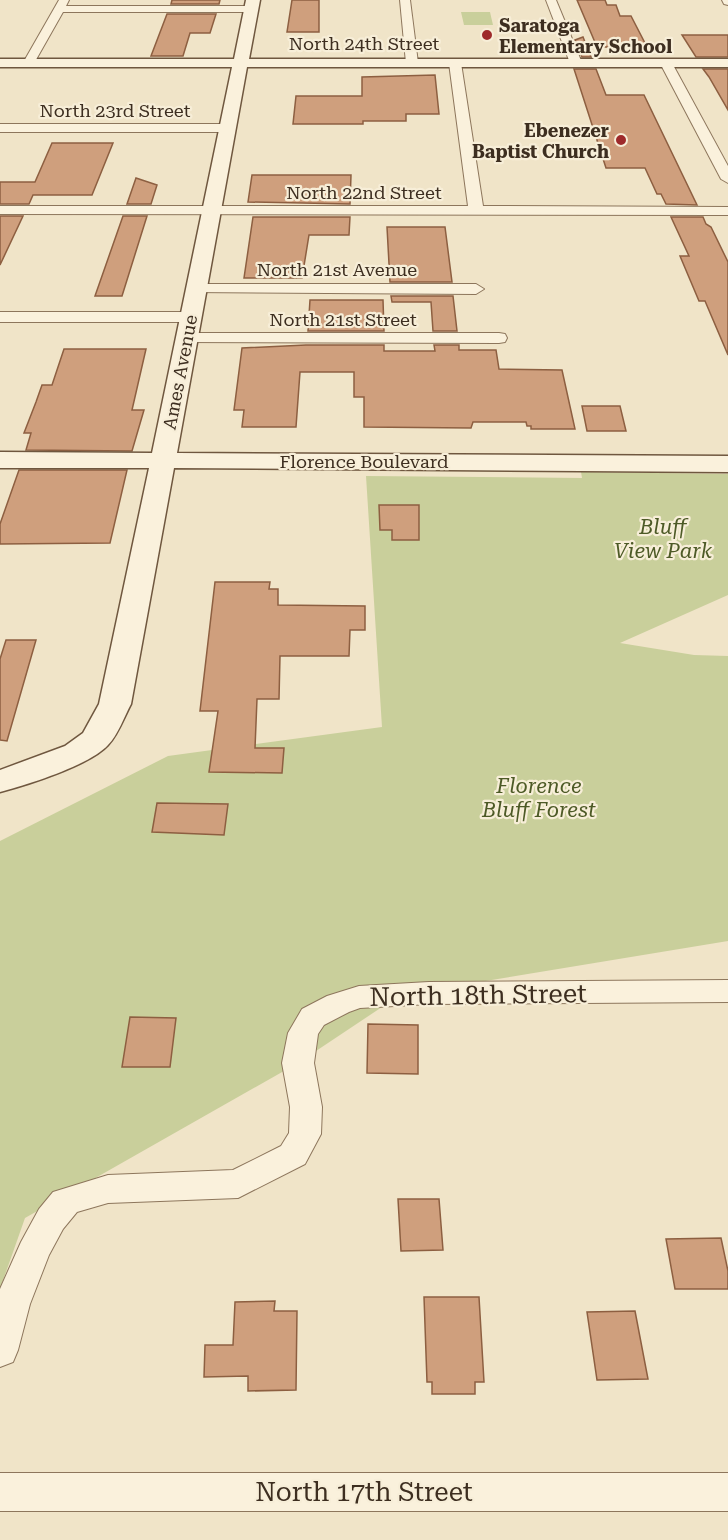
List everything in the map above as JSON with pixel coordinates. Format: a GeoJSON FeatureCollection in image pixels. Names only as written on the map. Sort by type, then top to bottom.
{"type":"FeatureCollection","features":[{"type":"Feature","properties":{"kind":"main road","name":"Ames Avenue"},"geometry":{"type":"LineString","coordinates":[[0,782],[77,753],[96,739],[116,704],[230,128],[252,5]]}},
{"type":"Feature","properties":{"kind":"main road","name":"North 24th Street"},"geometry":{"type":"LineString","coordinates":[[0,63],[728,63]]}},
{"type":"Feature","properties":{"kind":"main road","name":"Florence Boulevard"},"geometry":{"type":"LineString","coordinates":[[0,459],[728,464]]}},
{"type":"Feature","properties":{"kind":"street"},"geometry":{"type":"LineString","coordinates":[[405,0],[412,63]]}},
{"type":"Feature","properties":{"kind":"street"},"geometry":{"type":"LineString","coordinates":[[551,0],[576,63]]}},
{"type":"Feature","properties":{"kind":"street"},"geometry":{"type":"LineString","coordinates":[[29,63],[61,5],[252,5]]}},
{"type":"Feature","properties":{"kind":"street"},"geometry":{"type":"LineString","coordinates":[[455,63],[476,211]]}},
{"type":"Feature","properties":{"kind":"street"},"geometry":{"type":"LineString","coordinates":[[666,63],[728,179]]}},
{"type":"Feature","properties":{"kind":"street","name":"North 23rd Street"},"geometry":{"type":"LineString","coordinates":[[0,128],[230,128]]}},
{"type":"Feature","properties":{"kind":"street","name":"North 22nd Street"},"geometry":{"type":"LineString","coordinates":[[0,210],[728,211]]}},
{"type":"Feature","properties":{"kind":"street","name":"North 21st Avenue"},"geometry":{"type":"LineString","coordinates":[[197,289],[476,289]]}},
{"type":"Feature","properties":{"kind":"street","name":"North 21st Street"},"geometry":{"type":"LineString","coordinates":[[0,317],[189,328],[498,338]]}},
{"type":"Feature","properties":{"kind":"street","name":"North 18th Street"},"geometry":{"type":"LineString","coordinates":[[0,1350],[12,1304],[33,1252],[51,1219],[65,1202],[108,1189],[238,1184],[293,1155],[305,1134],[306,1107],[298,1063],[303,1034],[313,1017],[338,1004],[359,997],[429,993],[728,991]]}},
{"type":"Feature","properties":{"kind":"street","name":"North 17th Street"},"geometry":{"type":"LineString","coordinates":[[0,1492],[728,1492]]}},
{"type":"Feature","properties":{"kind":"green space"},"geometry":{"type":"Polygon","coordinates":[[[461,12],[490,12],[493,25],[464,25],[461,12]]]}},
{"type":"Feature","properties":{"kind":"green space","name":"Florence Bluff Forest"},"geometry":{"type":"Polygon","coordinates":[[[581,472],[728,474],[728,595],[620,643],[694,655],[728,656],[728,941],[400,995],[298,1063],[25,1218],[0,1289],[0,841],[168,756],[382,727],[366,476],[582,478],[581,472]]]}},
{"type":"Feature","properties":{"kind":"building"},"geometry":{"type":"Polygon","coordinates":[[[172,0],[220,0],[219,4],[171,4],[172,0]]]}},
{"type":"Feature","properties":{"kind":"building"},"geometry":{"type":"Polygon","coordinates":[[[292,0],[319,0],[319,32],[287,32],[292,0]]]}},
{"type":"Feature","properties":{"kind":"building"},"geometry":{"type":"Polygon","coordinates":[[[577,0],[605,0],[607,5],[616,5],[620,16],[631,16],[647,47],[597,47],[577,0]]]}},
{"type":"Feature","properties":{"kind":"building"},"geometry":{"type":"Polygon","coordinates":[[[167,14],[216,14],[210,33],[190,33],[183,56],[151,56],[167,14]]]}},
{"type":"Feature","properties":{"kind":"building"},"geometry":{"type":"Polygon","coordinates":[[[682,35],[728,35],[728,57],[696,57],[682,35]]]}},
{"type":"Feature","properties":{"kind":"building"},"geometry":{"type":"Polygon","coordinates":[[[583,37],[591,57],[582,57],[575,40],[583,37]]]}},
{"type":"Feature","properties":{"kind":"building"},"geometry":{"type":"Polygon","coordinates":[[[574,69],[596,69],[606,95],[644,95],[697,205],[666,204],[661,194],[657,194],[645,168],[606,168],[574,69]]]}},
{"type":"Feature","properties":{"kind":"building"},"geometry":{"type":"Polygon","coordinates":[[[703,69],[728,69],[728,110],[709,77],[703,69]]]}},
{"type":"Feature","properties":{"kind":"building"},"geometry":{"type":"Polygon","coordinates":[[[435,75],[439,114],[406,114],[406,121],[363,121],[363,124],[293,124],[296,96],[362,96],[362,77],[435,75]]]}},
{"type":"Feature","properties":{"kind":"building"},"geometry":{"type":"Polygon","coordinates":[[[52,143],[113,143],[92,195],[33,195],[29,204],[0,204],[0,182],[35,182],[52,143]]]}},
{"type":"Feature","properties":{"kind":"building"},"geometry":{"type":"Polygon","coordinates":[[[252,175],[351,175],[350,204],[248,202],[252,175]]]}},
{"type":"Feature","properties":{"kind":"building"},"geometry":{"type":"Polygon","coordinates":[[[136,178],[157,185],[151,204],[127,204],[136,178]]]}},
{"type":"Feature","properties":{"kind":"building"},"geometry":{"type":"Polygon","coordinates":[[[0,216],[23,216],[0,265],[0,216]]]}},
{"type":"Feature","properties":{"kind":"building"},"geometry":{"type":"Polygon","coordinates":[[[123,216],[147,216],[122,296],[95,296],[123,216]]]}},
{"type":"Feature","properties":{"kind":"building"},"geometry":{"type":"Polygon","coordinates":[[[253,217],[350,217],[349,235],[309,235],[302,278],[244,278],[253,217]]]}},
{"type":"Feature","properties":{"kind":"building"},"geometry":{"type":"Polygon","coordinates":[[[671,217],[703,217],[706,224],[711,227],[728,262],[728,355],[705,301],[699,301],[680,256],[689,256],[671,217]]]}},
{"type":"Feature","properties":{"kind":"building"},"geometry":{"type":"Polygon","coordinates":[[[387,227],[445,227],[452,282],[390,282],[387,227]]]}},
{"type":"Feature","properties":{"kind":"building"},"geometry":{"type":"Polygon","coordinates":[[[391,296],[453,296],[457,331],[433,331],[431,302],[392,302],[391,296]]]}},
{"type":"Feature","properties":{"kind":"building"},"geometry":{"type":"Polygon","coordinates":[[[310,300],[383,300],[384,331],[308,331],[310,300]]]}},
{"type":"Feature","properties":{"kind":"building"},"geometry":{"type":"Polygon","coordinates":[[[384,345],[384,351],[435,351],[434,345],[459,345],[459,350],[496,350],[499,369],[562,370],[575,429],[531,429],[526,422],[473,422],[471,428],[364,427],[364,397],[354,397],[354,372],[300,372],[296,427],[242,427],[244,410],[234,410],[242,348],[384,345]]]}},
{"type":"Feature","properties":{"kind":"building"},"geometry":{"type":"Polygon","coordinates":[[[64,349],[146,349],[132,410],[144,410],[132,451],[26,450],[31,433],[24,433],[42,385],[52,385],[64,349]]]}},
{"type":"Feature","properties":{"kind":"building"},"geometry":{"type":"Polygon","coordinates":[[[582,406],[620,406],[626,431],[587,431],[582,406]]]}},
{"type":"Feature","properties":{"kind":"building"},"geometry":{"type":"Polygon","coordinates":[[[19,470],[127,470],[110,543],[0,544],[0,524],[19,470]]]}},
{"type":"Feature","properties":{"kind":"building"},"geometry":{"type":"Polygon","coordinates":[[[379,505],[419,505],[419,540],[392,540],[392,530],[380,530],[379,505]]]}},
{"type":"Feature","properties":{"kind":"building"},"geometry":{"type":"Polygon","coordinates":[[[215,582],[270,582],[269,589],[278,589],[278,605],[365,606],[365,630],[350,630],[349,656],[280,656],[279,699],[257,699],[255,748],[284,748],[282,773],[209,772],[218,711],[200,711],[215,582]]]}},
{"type":"Feature","properties":{"kind":"building"},"geometry":{"type":"Polygon","coordinates":[[[6,640],[36,640],[7,741],[0,740],[0,659],[6,640]]]}},
{"type":"Feature","properties":{"kind":"building"},"geometry":{"type":"Polygon","coordinates":[[[157,803],[228,804],[224,835],[152,832],[157,803]]]}},
{"type":"Feature","properties":{"kind":"building"},"geometry":{"type":"Polygon","coordinates":[[[130,1017],[176,1018],[170,1067],[122,1067],[130,1017]]]}},
{"type":"Feature","properties":{"kind":"building"},"geometry":{"type":"Polygon","coordinates":[[[368,1024],[418,1025],[418,1074],[367,1073],[368,1024]]]}},
{"type":"Feature","properties":{"kind":"building"},"geometry":{"type":"Polygon","coordinates":[[[398,1199],[439,1199],[443,1250],[401,1251],[398,1199]]]}},
{"type":"Feature","properties":{"kind":"building"},"geometry":{"type":"Polygon","coordinates":[[[721,1238],[728,1271],[728,1289],[675,1289],[666,1239],[721,1238]]]}},
{"type":"Feature","properties":{"kind":"building"},"geometry":{"type":"Polygon","coordinates":[[[424,1297],[479,1297],[484,1382],[475,1382],[475,1394],[432,1394],[432,1382],[427,1382],[424,1297]]]}},
{"type":"Feature","properties":{"kind":"building"},"geometry":{"type":"Polygon","coordinates":[[[275,1301],[274,1311],[297,1311],[296,1390],[248,1391],[248,1376],[204,1377],[205,1345],[233,1345],[235,1302],[275,1301]]]}},
{"type":"Feature","properties":{"kind":"building"},"geometry":{"type":"Polygon","coordinates":[[[635,1311],[648,1379],[597,1380],[587,1312],[635,1311]]]}},
{"type":"Feature","properties":{"kind":"place","name":"Saratoga Elementary School"},"geometry":{"type":"Point","coordinates":[487,35]}},
{"type":"Feature","properties":{"kind":"place","name":"Ebenezer Baptist Church"},"geometry":{"type":"Point","coordinates":[621,140]}},
{"type":"Feature","properties":{"kind":"park label","name":"Bluff View Park"},"geometry":{"type":"Point","coordinates":[663,539]}}]}
